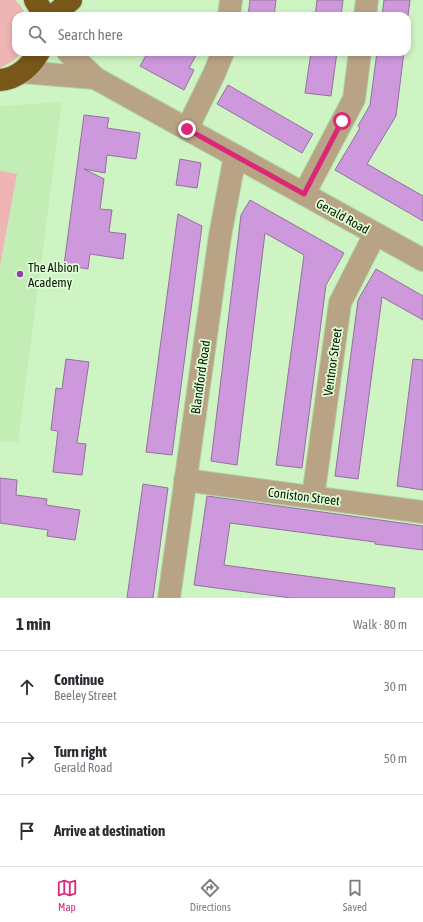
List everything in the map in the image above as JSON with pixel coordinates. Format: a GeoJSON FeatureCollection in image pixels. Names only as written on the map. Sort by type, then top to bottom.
{"type":"FeatureCollection","features":[{"type":"Feature","properties":{"kind":"highway"},"geometry":{"type":"LineString","coordinates":[[35,0],[42,12]]}},
{"type":"Feature","properties":{"kind":"highway"},"geometry":{"type":"LineString","coordinates":[[58,12],[71,0]]}},
{"type":"Feature","properties":{"kind":"highway"},"geometry":{"type":"LineString","coordinates":[[0,80],[5,80],[22,72],[37,56]]}},
{"type":"Feature","properties":{"kind":"street"},"geometry":{"type":"LineString","coordinates":[[230,12],[231,0]]}},
{"type":"Feature","properties":{"kind":"street"},"geometry":{"type":"LineString","coordinates":[[366,12],[367,0]]}},
{"type":"Feature","properties":{"kind":"street","name":"Gerald Road"},"geometry":{"type":"LineString","coordinates":[[72,56],[95,78],[423,260]]}},
{"type":"Feature","properties":{"kind":"street"},"geometry":{"type":"LineString","coordinates":[[187,129],[221,56]]}},
{"type":"Feature","properties":{"kind":"street"},"geometry":{"type":"LineString","coordinates":[[304,194],[354,99],[359,56]]}},
{"type":"Feature","properties":{"kind":"street","name":"Gerald Road"},"geometry":{"type":"LineString","coordinates":[[22,72],[95,78]]}},
{"type":"Feature","properties":{"kind":"street","name":"Blandford Road"},"geometry":{"type":"LineString","coordinates":[[169,598],[220,236],[235,156]]}},
{"type":"Feature","properties":{"kind":"street","name":"Ventnor Street"},"geometry":{"type":"LineString","coordinates":[[313,497],[340,303],[375,234]]}},
{"type":"Feature","properties":{"kind":"street","name":"Coniston Street"},"geometry":{"type":"LineString","coordinates":[[185,480],[423,512]]}},
{"type":"Feature","properties":{"kind":"shaded area"},"geometry":{"type":"Polygon","coordinates":[[[0,0],[15,0],[24,12],[12,12],[12,56],[18,56],[13,61],[0,68],[0,0]]]}},
{"type":"Feature","properties":{"kind":"shaded area","name":"The Albion Academy"},"geometry":{"type":"Polygon","coordinates":[[[62,102],[18,442],[0,442],[0,106],[62,102]]]}},
{"type":"Feature","properties":{"kind":"shaded area"},"geometry":{"type":"Polygon","coordinates":[[[0,171],[17,174],[0,266],[0,171]]]}},
{"type":"Feature","properties":{"kind":"building"},"geometry":{"type":"Polygon","coordinates":[[[250,0],[276,0],[274,12],[248,12],[250,0]]]}},
{"type":"Feature","properties":{"kind":"building"},"geometry":{"type":"Polygon","coordinates":[[[317,0],[343,0],[342,12],[316,12],[317,0]]]}},
{"type":"Feature","properties":{"kind":"building"},"geometry":{"type":"Polygon","coordinates":[[[384,0],[410,0],[408,12],[382,12],[384,0]]]}},
{"type":"Feature","properties":{"kind":"building"},"geometry":{"type":"Polygon","coordinates":[[[146,56],[196,56],[189,68],[194,70],[184,90],[140,66],[146,56]]]}},
{"type":"Feature","properties":{"kind":"building"},"geometry":{"type":"Polygon","coordinates":[[[310,56],[336,56],[331,96],[305,93],[310,56]]]}},
{"type":"Feature","properties":{"kind":"building"},"geometry":{"type":"Polygon","coordinates":[[[376,56],[404,56],[396,116],[367,164],[423,196],[423,221],[335,170],[360,128],[358,126],[370,105],[376,56]]]}},
{"type":"Feature","properties":{"kind":"building"},"geometry":{"type":"Polygon","coordinates":[[[228,85],[313,134],[302,153],[217,104],[228,85]]]}},
{"type":"Feature","properties":{"kind":"building"},"geometry":{"type":"Polygon","coordinates":[[[84,115],[109,118],[107,128],[140,133],[136,159],[107,155],[105,173],[84,169],[104,179],[100,209],[112,210],[109,232],[126,234],[123,259],[90,254],[88,269],[64,265],[84,115]]]}},
{"type":"Feature","properties":{"kind":"building"},"geometry":{"type":"Polygon","coordinates":[[[180,159],[201,163],[197,188],[176,185],[180,159]]]}},
{"type":"Feature","properties":{"kind":"building"},"geometry":{"type":"Polygon","coordinates":[[[250,200],[344,253],[326,285],[302,468],[276,465],[304,255],[265,233],[237,465],[211,461],[241,215],[250,200]]]}},
{"type":"Feature","properties":{"kind":"building"},"geometry":{"type":"Polygon","coordinates":[[[178,214],[202,226],[172,455],[146,452],[178,214]]]}},
{"type":"Feature","properties":{"kind":"building"},"geometry":{"type":"Polygon","coordinates":[[[376,269],[423,296],[423,320],[382,297],[358,479],[335,476],[358,300],[376,269]]]}},
{"type":"Feature","properties":{"kind":"building"},"geometry":{"type":"Polygon","coordinates":[[[66,359],[89,362],[77,443],[86,444],[82,475],[53,472],[58,431],[51,430],[56,388],[62,389],[66,359]]]}},
{"type":"Feature","properties":{"kind":"building"},"geometry":{"type":"Polygon","coordinates":[[[413,359],[423,360],[423,490],[397,486],[413,359]]]}},
{"type":"Feature","properties":{"kind":"building"},"geometry":{"type":"Polygon","coordinates":[[[0,478],[17,480],[16,495],[47,499],[46,505],[80,510],[75,540],[47,536],[48,530],[0,523],[0,478]]]}},
{"type":"Feature","properties":{"kind":"building"},"geometry":{"type":"Polygon","coordinates":[[[143,484],[168,488],[153,598],[127,598],[143,484]]]}},
{"type":"Feature","properties":{"kind":"building"},"geometry":{"type":"Polygon","coordinates":[[[207,496],[423,526],[423,550],[375,544],[375,542],[230,523],[224,565],[395,588],[394,598],[291,598],[194,585],[207,496]]]}},
{"type":"Feature","properties":{"kind":"place","name":"The Albion Academy"},"geometry":{"type":"Point","coordinates":[20,274]}},
{"type":"Feature","properties":{"kind":"route"},"geometry":{"type":"LineString","coordinates":[[187,129],[304,194],[342,121]]}}]}
